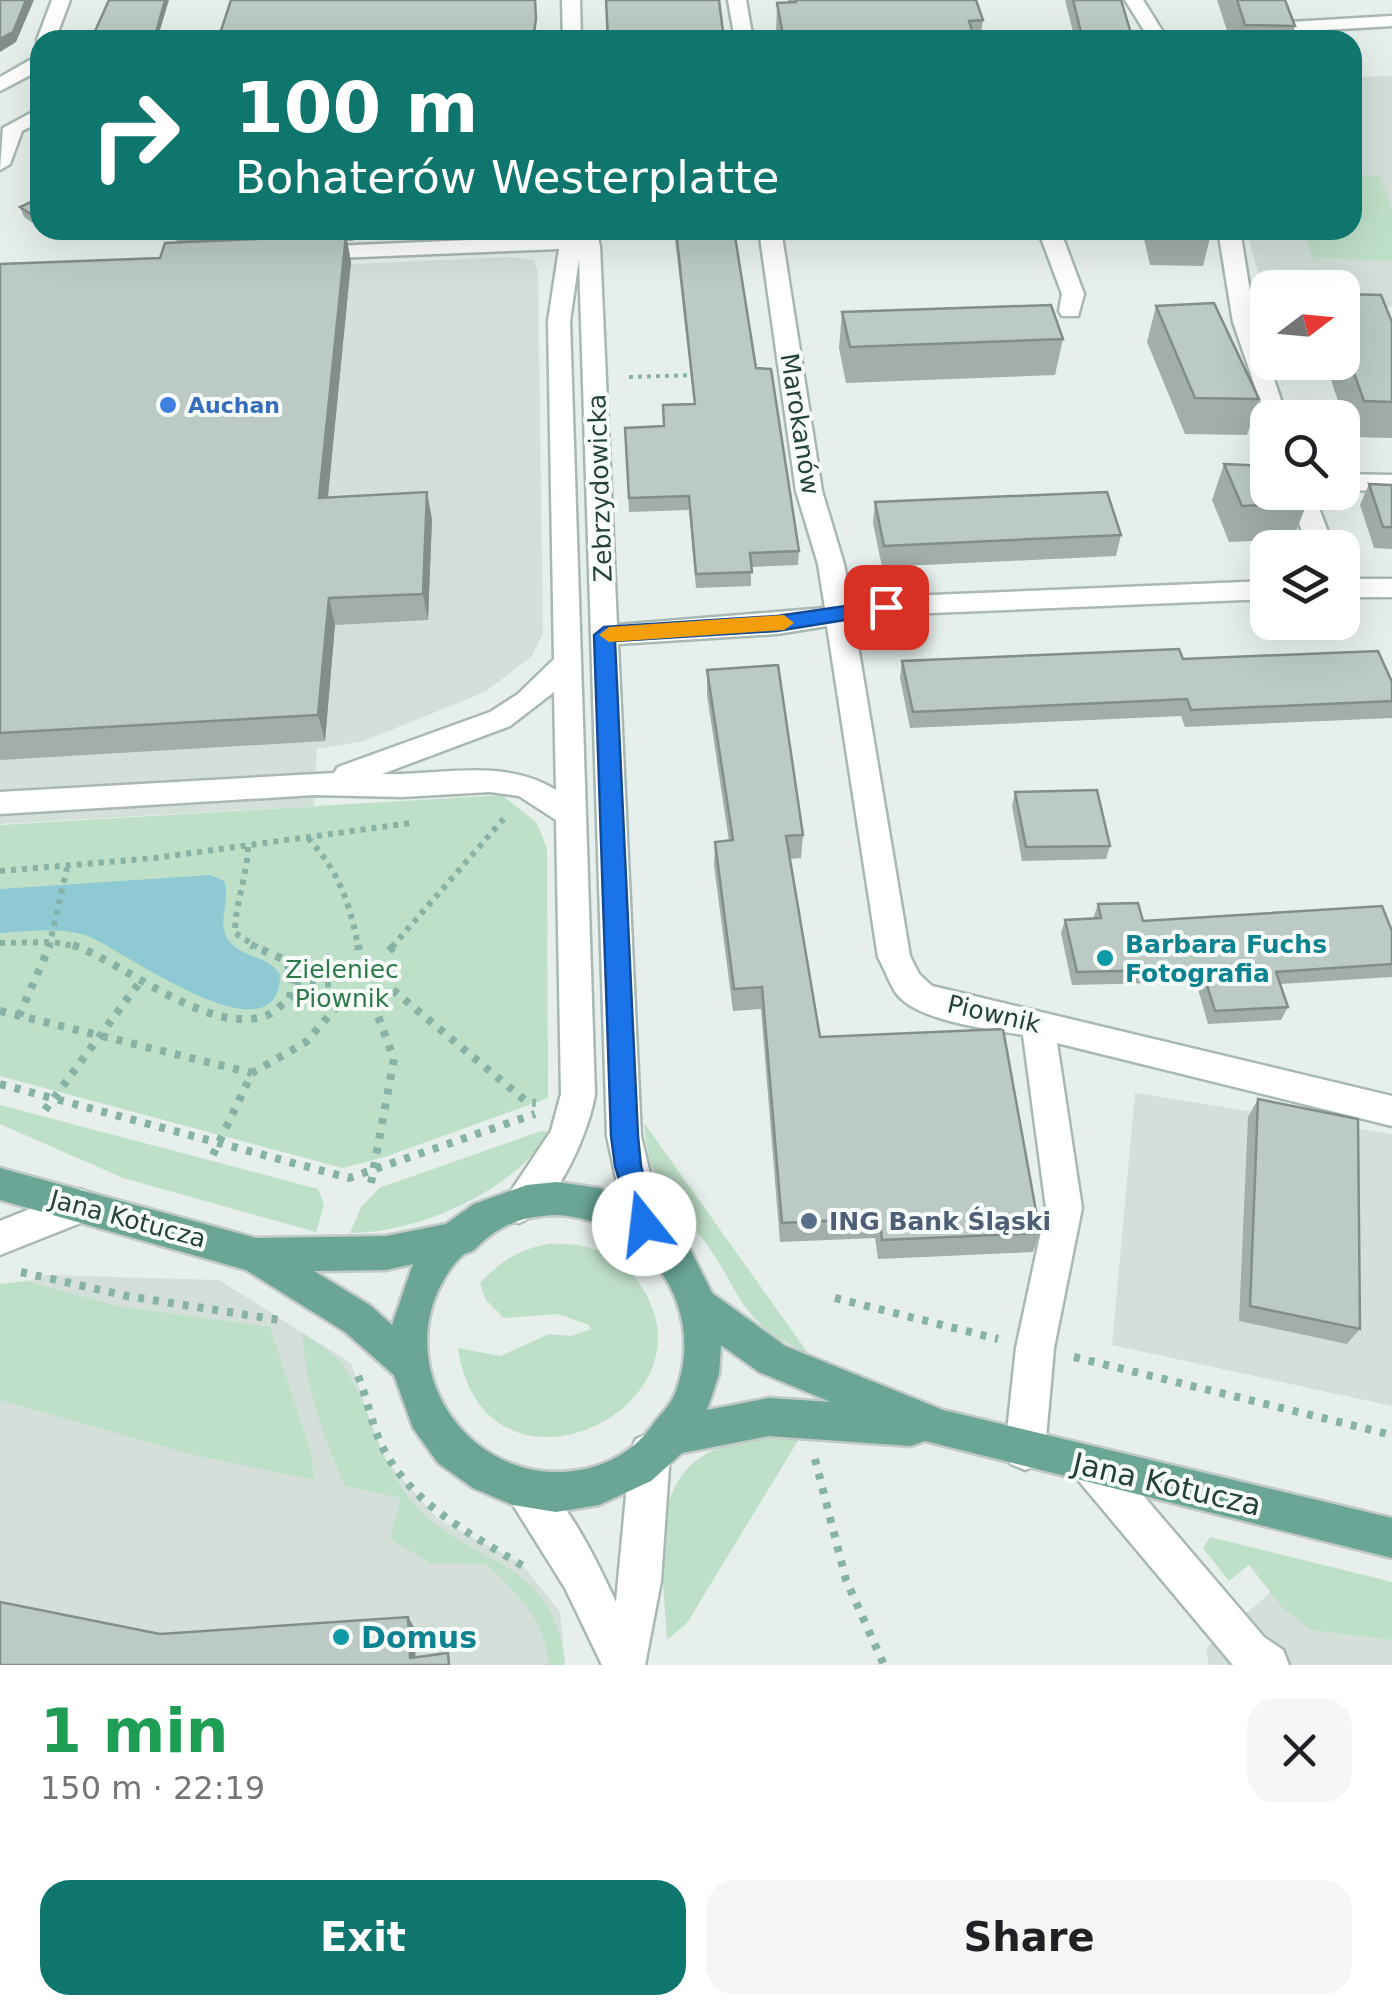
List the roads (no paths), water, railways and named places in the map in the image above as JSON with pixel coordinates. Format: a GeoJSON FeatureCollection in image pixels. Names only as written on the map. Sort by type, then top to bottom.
{"type":"FeatureCollection","features":[{"type":"Feature","properties":{"kind":"main road","name":"Jana Kotucza"},"geometry":{"type":"LineString","coordinates":[[0,1184],[256,1254],[386,1253],[463,1238]]}},
{"type":"Feature","properties":{"kind":"main road"},"geometry":{"type":"LineString","coordinates":[[560,1199],[618,1209],[644,1224],[678,1255],[700,1307],[704,1349],[689,1403],[658,1445],[628,1470],[588,1486],[560,1491],[523,1489],[472,1470],[445,1447],[422,1415],[408,1364],[411,1324],[420,1294],[445,1255],[463,1238],[520,1206],[560,1199]]}},
{"type":"Feature","properties":{"kind":"main road","name":"Jana Kotucza"},"geometry":{"type":"LineString","coordinates":[[256,1254],[358,1318],[408,1364]]}},
{"type":"Feature","properties":{"kind":"main road","name":"Jana Kotucza"},"geometry":{"type":"LineString","coordinates":[[700,1307],[772,1359],[942,1429],[1392,1538]]}},
{"type":"Feature","properties":{"kind":"main road","name":"Jana Kotucza"},"geometry":{"type":"LineString","coordinates":[[658,1445],[768,1417],[942,1429]]}},
{"type":"Feature","properties":{"kind":"street"},"geometry":{"type":"LineString","coordinates":[[50,30],[61,0]]}},
{"type":"Feature","properties":{"kind":"street"},"geometry":{"type":"LineString","coordinates":[[570,0],[572,30]]}},
{"type":"Feature","properties":{"kind":"street"},"geometry":{"type":"LineString","coordinates":[[737,0],[742,30]]}},
{"type":"Feature","properties":{"kind":"street"},"geometry":{"type":"LineString","coordinates":[[1134,0],[1154,30]]}},
{"type":"Feature","properties":{"kind":"street"},"geometry":{"type":"LineString","coordinates":[[1290,27],[1392,21]]}},
{"type":"Feature","properties":{"kind":"street"},"geometry":{"type":"LineString","coordinates":[[0,85],[30,67]]}},
{"type":"Feature","properties":{"kind":"street"},"geometry":{"type":"LineString","coordinates":[[0,164],[13,128],[30,119]]}},
{"type":"Feature","properties":{"kind":"street"},"geometry":{"type":"LineString","coordinates":[[292,254],[515,240]]}},
{"type":"Feature","properties":{"kind":"street","name":"Zebrzydowicka"},"geometry":{"type":"LineString","coordinates":[[520,1206],[566,1140],[577,1109],[568,662],[550,455],[559,321],[578,240]]}},
{"type":"Feature","properties":{"kind":"street","name":"Zebrzydowicka"},"geometry":{"type":"LineString","coordinates":[[579,240],[598,452],[624,1136],[644,1224]]}},
{"type":"Feature","properties":{"kind":"street","name":"Marokanów"},"geometry":{"type":"LineString","coordinates":[[771,240],[809,491],[831,564],[838,615]]}},
{"type":"Feature","properties":{"kind":"street"},"geometry":{"type":"LineString","coordinates":[[1053,240],[1074,294],[1070,312]]}},
{"type":"Feature","properties":{"kind":"street"},"geometry":{"type":"LineString","coordinates":[[1230,240],[1244,322],[1269,400]]}},
{"type":"Feature","properties":{"kind":"street"},"geometry":{"type":"LineString","coordinates":[[550,455],[598,452]]}},
{"type":"Feature","properties":{"kind":"street"},"geometry":{"type":"LineString","coordinates":[[1360,482],[1392,483]]}},
{"type":"Feature","properties":{"kind":"street"},"geometry":{"type":"LineString","coordinates":[[1360,588],[1392,588]]}},
{"type":"Feature","properties":{"kind":"street"},"geometry":{"type":"LineString","coordinates":[[604,635],[705,630],[907,605],[1250,591]]}},
{"type":"Feature","properties":{"kind":"street","name":"Piownik"},"geometry":{"type":"LineString","coordinates":[[838,615],[898,970],[922,997],[1392,1112]]}},
{"type":"Feature","properties":{"kind":"street"},"geometry":{"type":"LineString","coordinates":[[314,784],[384,764],[500,719],[528,701],[568,662]]}},
{"type":"Feature","properties":{"kind":"street"},"geometry":{"type":"LineString","coordinates":[[0,803],[314,784],[509,782],[541,793],[572,815]]}},
{"type":"Feature","properties":{"kind":"street"},"geometry":{"type":"LineString","coordinates":[[1025,1450],[1035,1348],[1064,1208],[1038,1024]]}},
{"type":"Feature","properties":{"kind":"street"},"geometry":{"type":"LineString","coordinates":[[0,1238],[80,1206]]}},
{"type":"Feature","properties":{"kind":"street"},"geometry":{"type":"LineString","coordinates":[[623,1665],[641,1581],[642,1528],[658,1445]]}},
{"type":"Feature","properties":{"kind":"street"},"geometry":{"type":"LineString","coordinates":[[1092,1466],[1249,1652],[1268,1665]]}},
{"type":"Feature","properties":{"kind":"street"},"geometry":{"type":"LineString","coordinates":[[523,1489],[578,1564],[623,1665]]}},
{"type":"Feature","properties":{"kind":"water"},"geometry":{"type":"Polygon","coordinates":[[[211,875],[224,881],[223,924],[227,938],[280,975],[273,1000],[253,1009],[226,1006],[193,993],[85,935],[53,930],[0,933],[0,889],[211,875]]]}},
{"type":"Feature","properties":{"kind":"place","name":"Auchan"},"geometry":{"type":"Point","coordinates":[168,405]}},
{"type":"Feature","properties":{"kind":"place","name":"Barbara Fuchs Fotografia"},"geometry":{"type":"Point","coordinates":[1105,958]}},
{"type":"Feature","properties":{"kind":"place","name":"ING Bank Śląski"},"geometry":{"type":"Point","coordinates":[809,1221]}},
{"type":"Feature","properties":{"kind":"place","name":"Domus"},"geometry":{"type":"Point","coordinates":[341,1637]}},
{"type":"Feature","properties":{"kind":"park label","name":"Zieleniec Piownik"},"geometry":{"type":"Point","coordinates":[342,984]}}]}
